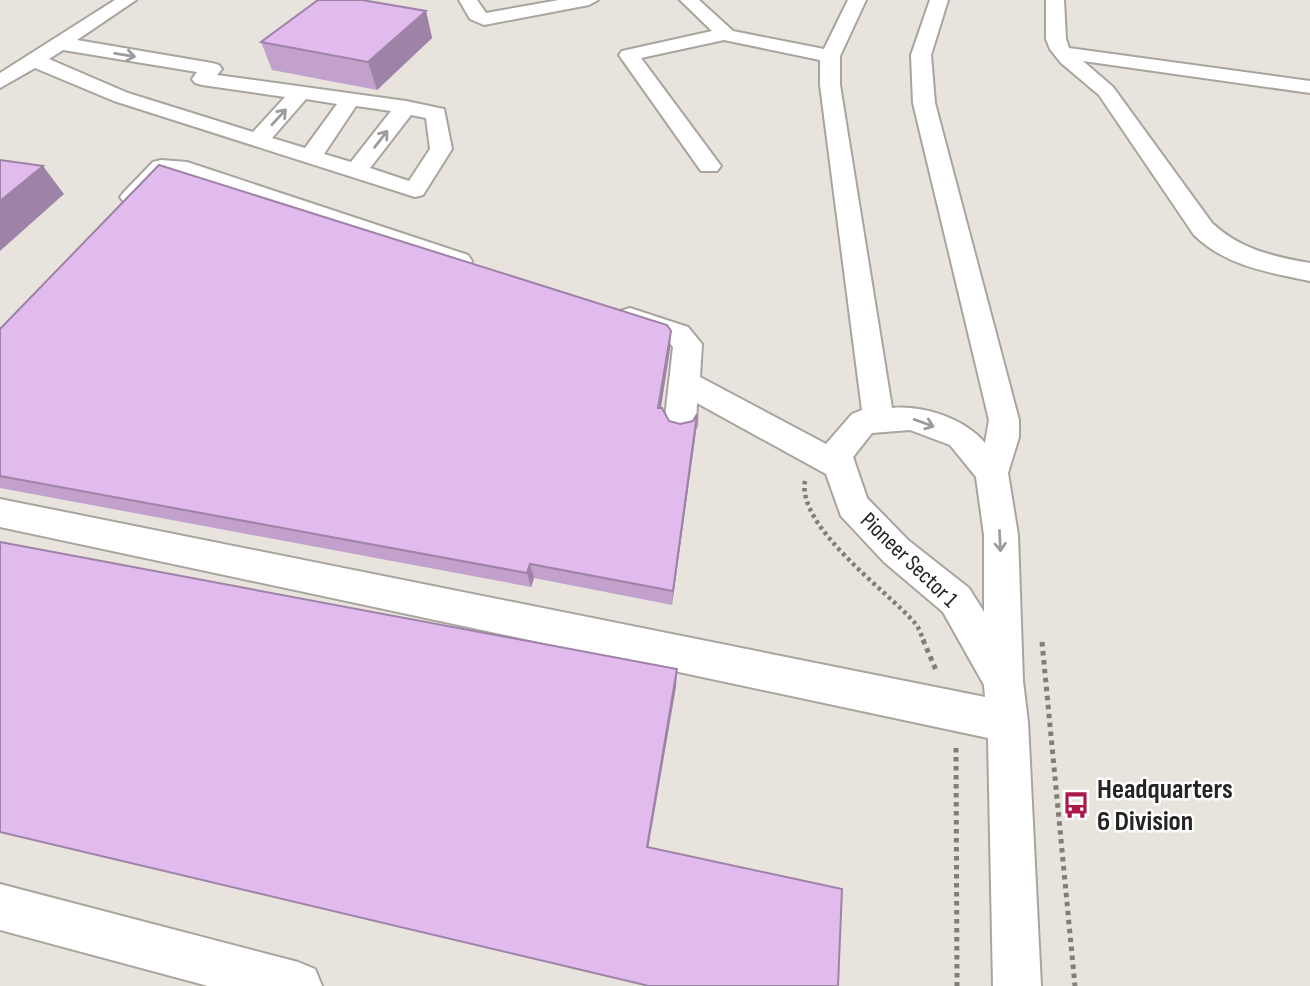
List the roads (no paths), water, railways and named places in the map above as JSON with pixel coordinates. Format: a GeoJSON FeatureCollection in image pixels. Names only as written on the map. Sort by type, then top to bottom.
{"type":"FeatureCollection","features":[{"type":"Feature","properties":{"kind":"street"},"geometry":{"type":"LineString","coordinates":[[0,82],[127,0]]}},
{"type":"Feature","properties":{"kind":"street"},"geometry":{"type":"LineString","coordinates":[[468,0],[476,15],[484,19],[589,0]]}},
{"type":"Feature","properties":{"kind":"street"},"geometry":{"type":"LineString","coordinates":[[689,0],[725,34]]}},
{"type":"Feature","properties":{"kind":"street"},"geometry":{"type":"LineString","coordinates":[[857,0],[830,56],[831,100],[879,421]]}},
{"type":"Feature","properties":{"kind":"street"},"geometry":{"type":"LineString","coordinates":[[939,0],[921,55],[924,103],[1004,420],[1003,437],[992,473]]}},
{"type":"Feature","properties":{"kind":"street"},"geometry":{"type":"LineString","coordinates":[[1055,0],[1056,38],[1064,53],[1106,91],[1203,229],[1217,244],[1259,262],[1310,272]]}},
{"type":"Feature","properties":{"kind":"street"},"geometry":{"type":"LineString","coordinates":[[709,166],[629,55],[725,34],[830,56]]}},
{"type":"Feature","properties":{"kind":"street"},"geometry":{"type":"LineString","coordinates":[[58,43],[212,69],[165,111]]}},
{"type":"Feature","properties":{"kind":"street"},"geometry":{"type":"LineString","coordinates":[[1064,53],[1310,87]]}},
{"type":"Feature","properties":{"kind":"street"},"geometry":{"type":"LineString","coordinates":[[34,60],[121,97],[415,190],[441,149],[436,114],[406,107],[202,79]]}},
{"type":"Feature","properties":{"kind":"street"},"geometry":{"type":"LineString","coordinates":[[121,97],[170,62]]}},
{"type":"Feature","properties":{"kind":"street"},"geometry":{"type":"LineString","coordinates":[[211,127],[248,86]]}},
{"type":"Feature","properties":{"kind":"street"},"geometry":{"type":"LineString","coordinates":[[257,141],[300,93]]}},
{"type":"Feature","properties":{"kind":"street"},"geometry":{"type":"LineString","coordinates":[[310,157],[351,99]]}},
{"type":"Feature","properties":{"kind":"street"},"geometry":{"type":"LineString","coordinates":[[355,172],[406,107]]}},
{"type":"Feature","properties":{"kind":"street"},"geometry":{"type":"LineString","coordinates":[[110,219],[156,171],[169,165],[482,268]]}},
{"type":"Feature","properties":{"kind":"street"},"geometry":{"type":"LineString","coordinates":[[613,312],[678,334],[685,339],[690,351],[680,426]]}},
{"type":"Feature","properties":{"kind":"street"},"geometry":{"type":"LineString","coordinates":[[686,383],[841,467]]}},
{"type":"Feature","properties":{"kind":"street"},"geometry":{"type":"LineString","coordinates":[[841,467],[836,455],[863,422],[911,418],[961,436],[992,473]]}},
{"type":"Feature","properties":{"kind":"street","name":"Pioneer Sector 1"},"geometry":{"type":"LineString","coordinates":[[841,467],[853,506],[896,551],[956,600],[1003,681]]}},
{"type":"Feature","properties":{"kind":"street","name":"Pioneer Sector 1"},"geometry":{"type":"LineString","coordinates":[[992,473],[1001,535],[1003,681],[1008,722],[1017,986]]}},
{"type":"Feature","properties":{"kind":"street"},"geometry":{"type":"LineString","coordinates":[[0,513],[1008,722]]}},
{"type":"Feature","properties":{"kind":"street"},"geometry":{"type":"LineString","coordinates":[[0,907],[298,986]]}},
{"type":"Feature","properties":{"kind":"place","name":"Headquarters 6 Division"},"geometry":{"type":"Point","coordinates":[1076,805]}}]}
